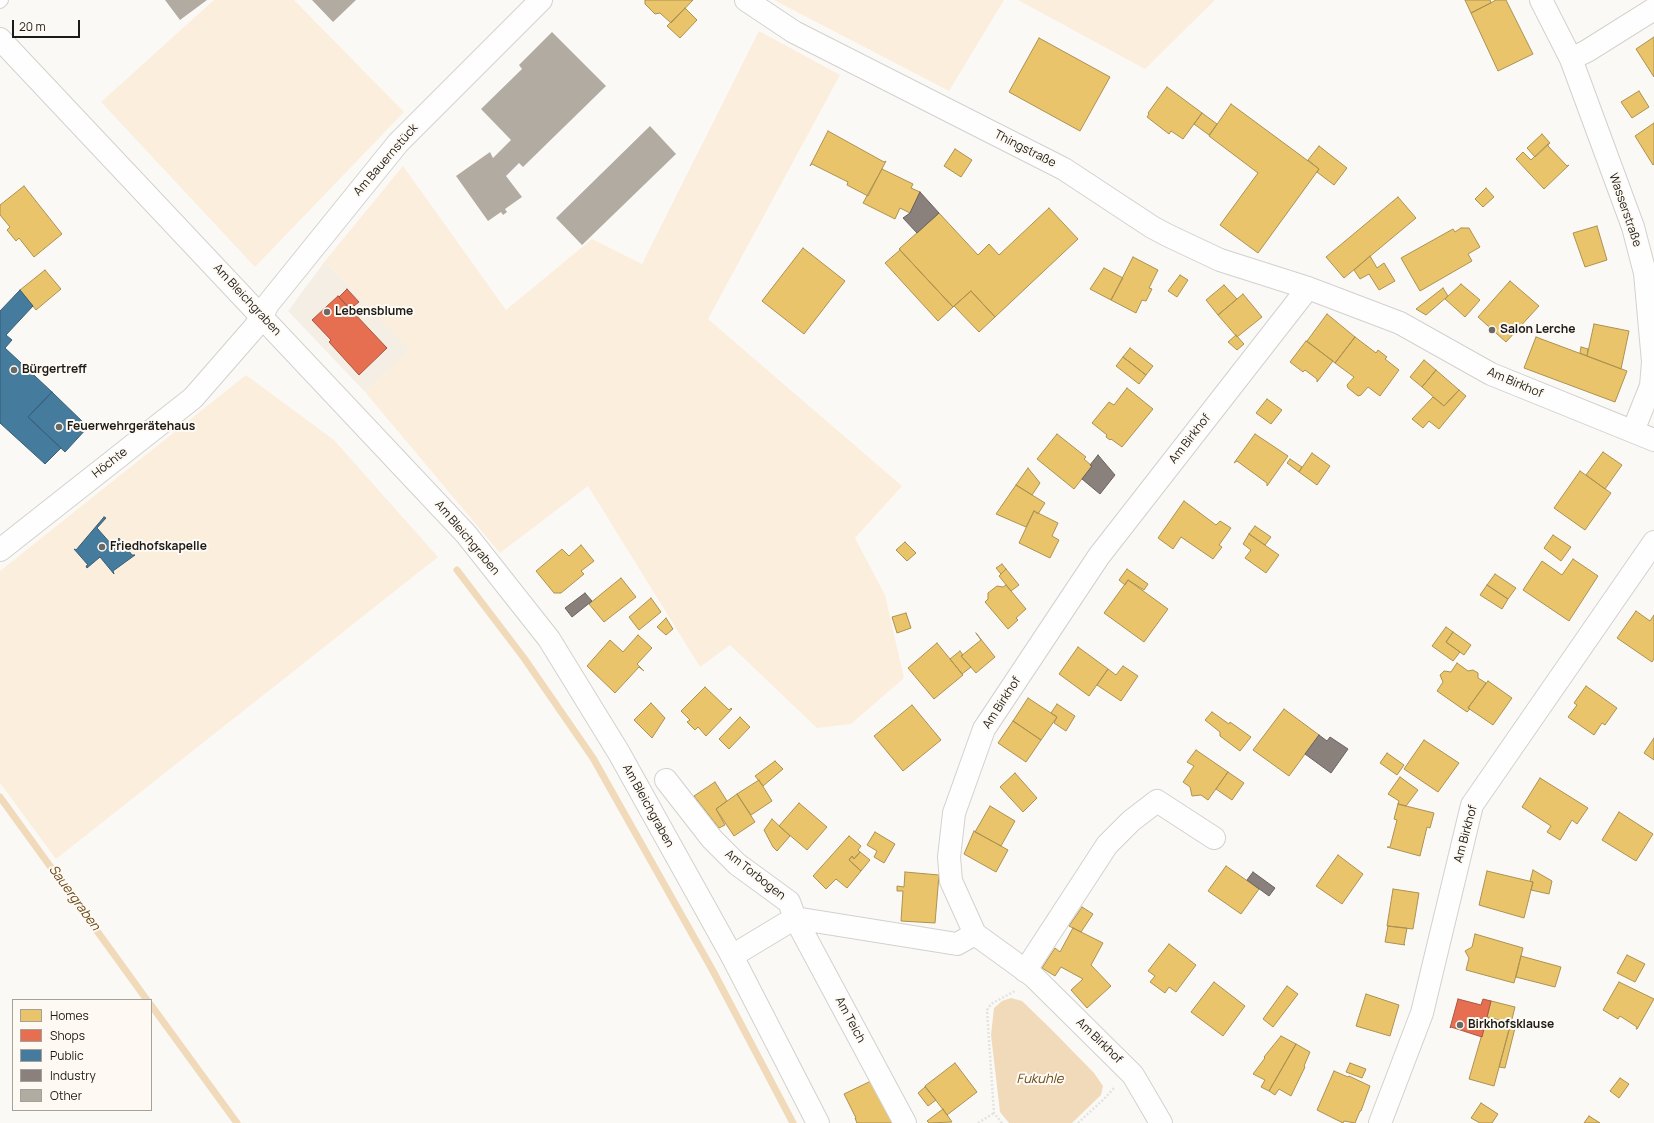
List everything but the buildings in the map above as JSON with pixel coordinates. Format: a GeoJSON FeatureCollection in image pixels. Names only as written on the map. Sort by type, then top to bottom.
{"type":"FeatureCollection","features":[{"type":"Feature","properties":{"kind":"street","name":"Am Bauernstück"},"geometry":{"type":"LineString","coordinates":[[262,316],[268,304],[398,143],[541,0]]}},
{"type":"Feature","properties":{"kind":"street","name":"Thingstraße"},"geometry":{"type":"LineString","coordinates":[[746,0],[794,32],[1064,169],[1152,227],[1220,260],[1308,288]]}},
{"type":"Feature","properties":{"kind":"street","name":"Wasserstraße"},"geometry":{"type":"LineString","coordinates":[[1541,0],[1571,59],[1633,227],[1645,273],[1652,368],[1651,386],[1633,431]]}},
{"type":"Feature","properties":{"kind":"street"},"geometry":{"type":"LineString","coordinates":[[1571,59],[1587,51],[1654,9]]}},
{"type":"Feature","properties":{"kind":"street","name":"Am Bleichgraben"},"geometry":{"type":"LineString","coordinates":[[0,39],[466,534],[549,639],[619,753],[732,956],[818,1123]]}},
{"type":"Feature","properties":{"kind":"street","name":"Am Birkhof"},"geometry":{"type":"LineString","coordinates":[[1160,1123],[1133,1074],[1030,975],[975,934],[951,882],[948,857],[954,813],[984,729],[1098,556],[1308,288],[1400,323],[1491,374],[1654,440]]}},
{"type":"Feature","properties":{"kind":"street","name":"Höchte"},"geometry":{"type":"LineString","coordinates":[[0,550],[193,398],[254,328],[262,316]]}},
{"type":"Feature","properties":{"kind":"street","name":"Am Birkhof"},"geometry":{"type":"LineString","coordinates":[[1380,1123],[1422,1013],[1472,805],[1654,542]]}},
{"type":"Feature","properties":{"kind":"street","name":"Am Torbogen"},"geometry":{"type":"LineString","coordinates":[[666,780],[712,840],[737,864],[789,902],[795,918]]}},
{"type":"Feature","properties":{"kind":"street"},"geometry":{"type":"LineString","coordinates":[[1030,975],[1107,845],[1131,821],[1157,801],[1214,838]]}},
{"type":"Feature","properties":{"kind":"street"},"geometry":{"type":"LineString","coordinates":[[732,956],[795,918],[957,944],[975,934]]}},
{"type":"Feature","properties":{"kind":"street","name":"Am Teich"},"geometry":{"type":"LineString","coordinates":[[795,918],[905,1123]]}},
{"type":"Feature","properties":{"kind":"path"},"geometry":{"type":"LineString","coordinates":[[1002,1123],[994,1113],[987,1010],[1030,975]]}},
{"type":"Feature","properties":{"kind":"path"},"geometry":{"type":"LineString","coordinates":[[1078,1123],[1106,1097],[1129,1070]]}},
{"type":"Feature","properties":{"kind":"path"},"geometry":{"type":"LineString","coordinates":[[978,1123],[994,1113]]}},
{"type":"Feature","properties":{"kind":"shaded area"},"geometry":{"type":"Polygon","coordinates":[[[214,0],[294,0],[404,112],[255,267],[101,102],[214,0]]]}},
{"type":"Feature","properties":{"kind":"shaded area"},"geometry":{"type":"Polygon","coordinates":[[[774,0],[1004,0],[949,91],[774,0]]]}},
{"type":"Feature","properties":{"kind":"shaded area"},"geometry":{"type":"Polygon","coordinates":[[[1018,0],[1215,0],[1145,69],[1018,0]]]}},
{"type":"Feature","properties":{"kind":"shaded area"},"geometry":{"type":"Polygon","coordinates":[[[759,31],[840,75],[708,319],[902,486],[855,538],[885,595],[904,678],[851,724],[817,728],[730,645],[700,667],[588,486],[500,553],[365,392],[409,350],[325,261],[403,166],[506,310],[592,239],[642,264],[759,31]]]}},
{"type":"Feature","properties":{"kind":"shaded area"},"geometry":{"type":"Polygon","coordinates":[[[325,261],[410,350],[365,392],[288,311],[325,261]]]}},
{"type":"Feature","properties":{"kind":"shaded area"},"geometry":{"type":"Polygon","coordinates":[[[246,375],[334,440],[438,557],[56,859],[0,783],[0,571],[246,375]]]}},
{"type":"Feature","properties":{"kind":"water","name":"Fukuhle"},"geometry":{"type":"Polygon","coordinates":[[[1011,998],[1022,1001],[1094,1073],[1103,1086],[1101,1095],[1072,1123],[1009,1123],[1000,1112],[991,1035],[994,1008],[1002,1001],[1011,998]]]}},
{"type":"Feature","properties":{"kind":"waterway"},"geometry":{"type":"LineString","coordinates":[[457,570],[524,658],[593,758],[713,971],[793,1123]]}},
{"type":"Feature","properties":{"kind":"waterway","name":"Sauergraben"},"geometry":{"type":"LineString","coordinates":[[0,797],[146,999]]}},
{"type":"Feature","properties":{"kind":"waterway","name":"Sauergraben"},"geometry":{"type":"LineString","coordinates":[[152,1006],[237,1123]]}},
{"type":"Feature","properties":{"kind":"place","name":"Lebensblume"},"geometry":{"type":"Point","coordinates":[327,312]}},
{"type":"Feature","properties":{"kind":"place","name":"Salon Lerche"},"geometry":{"type":"Point","coordinates":[1492,330]}},
{"type":"Feature","properties":{"kind":"place","name":"Bürgertreff"},"geometry":{"type":"Point","coordinates":[14,370]}},
{"type":"Feature","properties":{"kind":"place","name":"Feuerwehrgerätehaus"},"geometry":{"type":"Point","coordinates":[59,427]}},
{"type":"Feature","properties":{"kind":"place","name":"Friedhofskapelle"},"geometry":{"type":"Point","coordinates":[102,547]}},
{"type":"Feature","properties":{"kind":"place","name":"Birkhofsklause"},"geometry":{"type":"Point","coordinates":[1460,1025]}}]}
